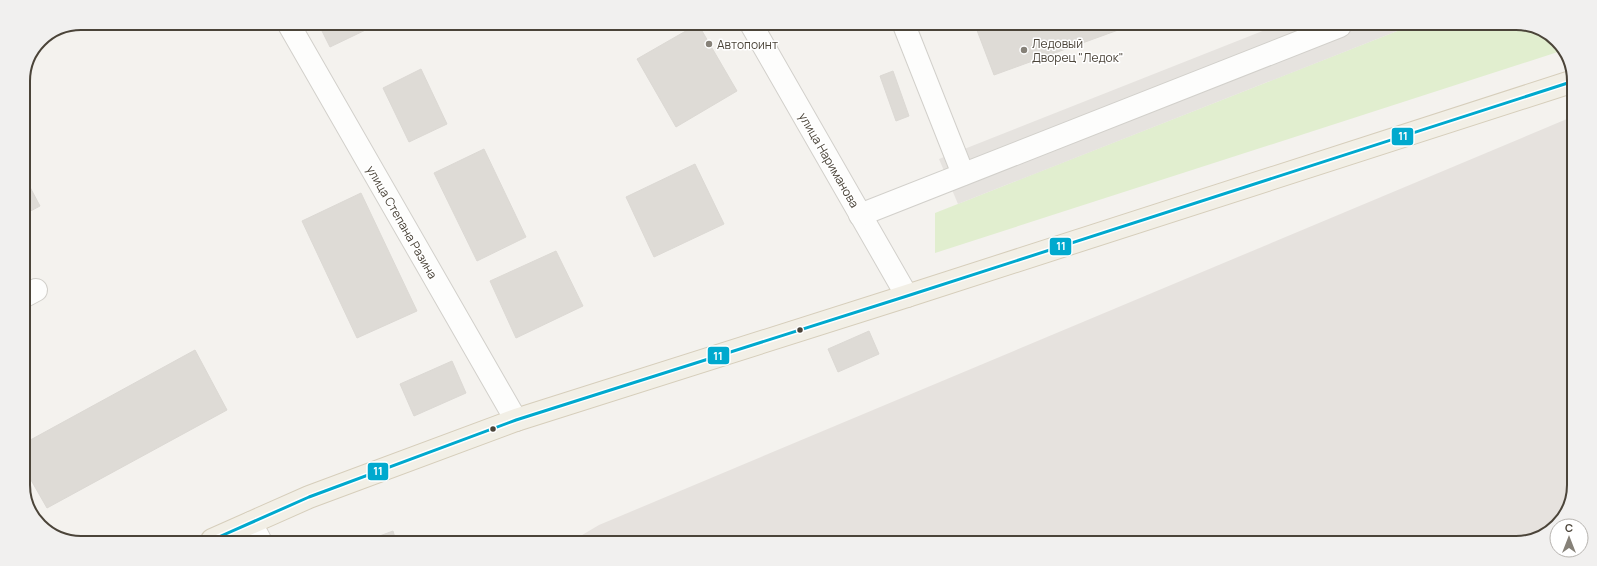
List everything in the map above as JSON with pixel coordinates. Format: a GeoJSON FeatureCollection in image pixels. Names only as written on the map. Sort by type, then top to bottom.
{"type":"FeatureCollection","features":[{"type":"Feature","properties":{"kind":"main road"},"geometry":{"type":"LineString","coordinates":[[234,536],[256,532],[309,497],[516,420],[1567,83]]}},
{"type":"Feature","properties":{"kind":"street","name":"улица Степана Разина"},"geometry":{"type":"LineString","coordinates":[[292,30],[516,420]]}},
{"type":"Feature","properties":{"kind":"street","name":"улица Нариманова"},"geometry":{"type":"LineString","coordinates":[[754,30],[906,296]]}},
{"type":"Feature","properties":{"kind":"street"},"geometry":{"type":"LineString","coordinates":[[906,30],[963,174]]}},
{"type":"Feature","properties":{"kind":"street"},"geometry":{"type":"LineString","coordinates":[[860,215],[1330,30]]}},
{"type":"Feature","properties":{"kind":"shaded area"},"geometry":{"type":"Polygon","coordinates":[[[1265,30],[1400,30],[958,204],[939,159],[1265,30]]]}},
{"type":"Feature","properties":{"kind":"shaded area"},"geometry":{"type":"Polygon","coordinates":[[[1567,119],[1567,492],[1557,516],[1555,518],[1549,518],[1549,524],[1539,531],[1523,536],[580,536],[599,525],[1567,119]]]}},
{"type":"Feature","properties":{"kind":"green space"},"geometry":{"type":"Polygon","coordinates":[[[1400,30],[1523,30],[1539,35],[1558,52],[935,253],[935,213],[1400,30]]]}},
{"type":"Feature","properties":{"kind":"building"},"geometry":{"type":"Polygon","coordinates":[[[322,30],[365,30],[330,47],[322,30]]]}},
{"type":"Feature","properties":{"kind":"building"},"geometry":{"type":"Polygon","coordinates":[[[688,30],[701,30],[737,91],[676,127],[637,59],[688,30]]]}},
{"type":"Feature","properties":{"kind":"building","name":"Ледовый Дворец \"Ледок\""},"geometry":{"type":"Polygon","coordinates":[[[977,30],[1118,30],[994,75],[977,30]]]}},
{"type":"Feature","properties":{"kind":"building"},"geometry":{"type":"Polygon","coordinates":[[[421,69],[447,124],[409,142],[383,88],[421,69]]]}},
{"type":"Feature","properties":{"kind":"building"},"geometry":{"type":"Polygon","coordinates":[[[893,71],[909,116],[896,121],[880,76],[893,71]]]}},
{"type":"Feature","properties":{"kind":"building"},"geometry":{"type":"Polygon","coordinates":[[[484,149],[526,237],[477,261],[434,173],[484,149]]]}},
{"type":"Feature","properties":{"kind":"building"},"geometry":{"type":"Polygon","coordinates":[[[695,164],[724,224],[654,257],[626,197],[695,164]]]}},
{"type":"Feature","properties":{"kind":"building"},"geometry":{"type":"Polygon","coordinates":[[[30,187],[40,206],[30,211],[30,187]]]}},
{"type":"Feature","properties":{"kind":"building"},"geometry":{"type":"Polygon","coordinates":[[[361,193],[417,311],[357,338],[302,221],[361,193]]]}},
{"type":"Feature","properties":{"kind":"building"},"geometry":{"type":"Polygon","coordinates":[[[556,251],[583,306],[516,338],[490,281],[556,251]]]}},
{"type":"Feature","properties":{"kind":"building"},"geometry":{"type":"Polygon","coordinates":[[[869,331],[879,354],[838,372],[828,349],[869,331]]]}},
{"type":"Feature","properties":{"kind":"building"},"geometry":{"type":"Polygon","coordinates":[[[195,350],[227,410],[47,508],[30,478],[30,440],[195,350]]]}},
{"type":"Feature","properties":{"kind":"building"},"geometry":{"type":"Polygon","coordinates":[[[452,361],[466,393],[414,416],[400,384],[452,361]]]}},
{"type":"Feature","properties":{"kind":"building"},"geometry":{"type":"Polygon","coordinates":[[[393,531],[394,536],[380,536],[393,531]]]}},
{"type":"Feature","properties":{"kind":"transit line","name":"11"},"geometry":{"type":"LineString","coordinates":[[221,536],[309,497],[516,420],[907,296],[1567,83]]}},
{"type":"Feature","properties":{"kind":"place","name":"Автопоинт"},"geometry":{"type":"Point","coordinates":[709,44]}},
{"type":"Feature","properties":{"kind":"place","name":"Ледовый Дворец \"Ледок\""},"geometry":{"type":"Point","coordinates":[1024,50]}}]}
